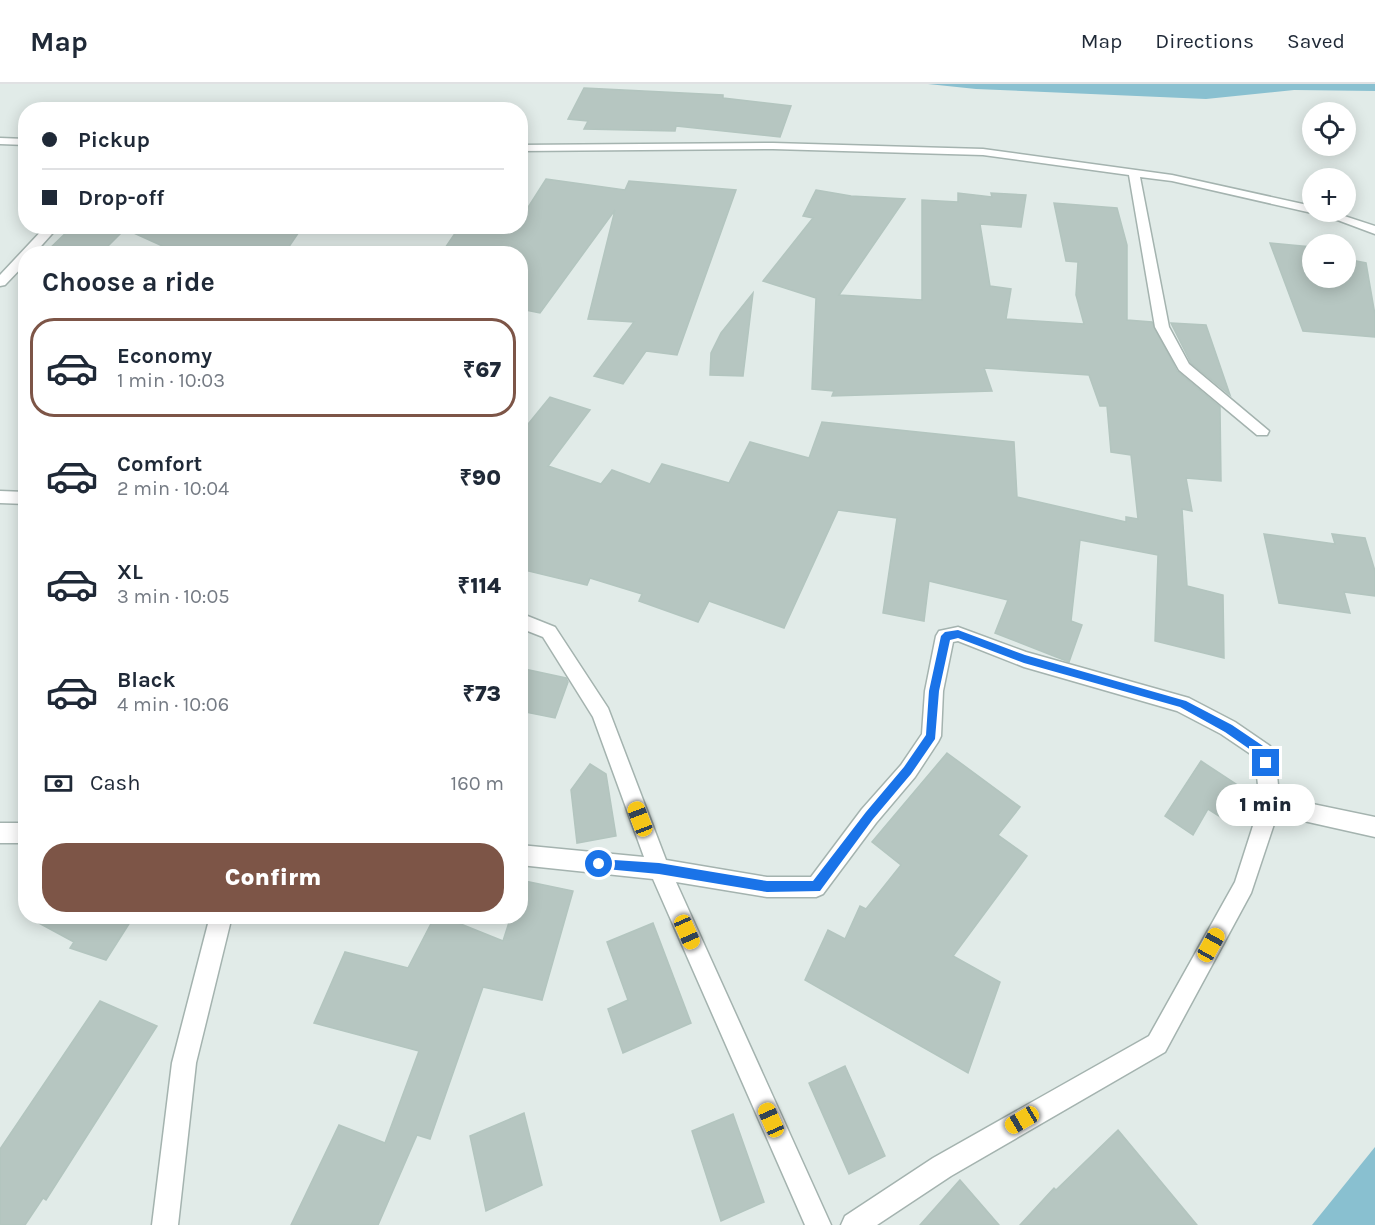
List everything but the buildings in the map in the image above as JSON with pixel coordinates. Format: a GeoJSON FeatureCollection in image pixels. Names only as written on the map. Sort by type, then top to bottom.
{"type":"FeatureCollection","features":[{"type":"Feature","properties":{"kind":"street"},"geometry":{"type":"LineString","coordinates":[[0,141],[18,142]]}},
{"type":"Feature","properties":{"kind":"street"},"geometry":{"type":"LineString","coordinates":[[528,148],[773,146],[983,152],[1173,178],[1302,206]]}},
{"type":"Feature","properties":{"kind":"street"},"geometry":{"type":"LineString","coordinates":[[1134,173],[1161,327],[1184,368],[1262,431]]}},
{"type":"Feature","properties":{"kind":"street"},"geometry":{"type":"LineString","coordinates":[[1351,222],[1375,230]]}},
{"type":"Feature","properties":{"kind":"street"},"geometry":{"type":"LineString","coordinates":[[34,246],[45,234]]}},
{"type":"Feature","properties":{"kind":"street"},"geometry":{"type":"LineString","coordinates":[[0,282],[18,263]]}},
{"type":"Feature","properties":{"kind":"street"},"geometry":{"type":"LineString","coordinates":[[0,497],[18,498]]}},
{"type":"Feature","properties":{"kind":"street"},"geometry":{"type":"LineString","coordinates":[[528,623],[549,632],[601,714],[659,869],[818,1225]]}},
{"type":"Feature","properties":{"kind":"street"},"geometry":{"type":"LineString","coordinates":[[528,856],[659,869],[767,887],[816,887],[869,816],[908,771],[931,736],[934,691],[945,636],[958,634],[1024,659],[1182,704],[1228,728],[1263,752],[1270,804],[1244,886],[1157,1044],[942,1167],[854,1225]]}},
{"type":"Feature","properties":{"kind":"street"},"geometry":{"type":"LineString","coordinates":[[1270,804],[1375,827]]}},
{"type":"Feature","properties":{"kind":"street"},"geometry":{"type":"LineString","coordinates":[[0,833],[18,833]]}},
{"type":"Feature","properties":{"kind":"street"},"geometry":{"type":"LineString","coordinates":[[165,1225],[184,1063],[219,924]]}},
{"type":"Feature","properties":{"kind":"water"},"geometry":{"type":"Polygon","coordinates":[[[928,84],[1375,84],[1375,91],[1294,90],[1206,99],[976,89],[928,84]]]}},
{"type":"Feature","properties":{"kind":"water"},"geometry":{"type":"Polygon","coordinates":[[[1375,1147],[1375,1225],[1312,1225],[1375,1147]]]}},
{"type":"Feature","properties":{"kind":"route"},"geometry":{"type":"LineString","coordinates":[[599,864],[659,869],[767,887],[816,887],[869,816],[908,771],[931,736],[934,691],[945,636],[958,634],[1024,659],[1182,704],[1228,728],[1263,752],[1266,763]]}}]}
